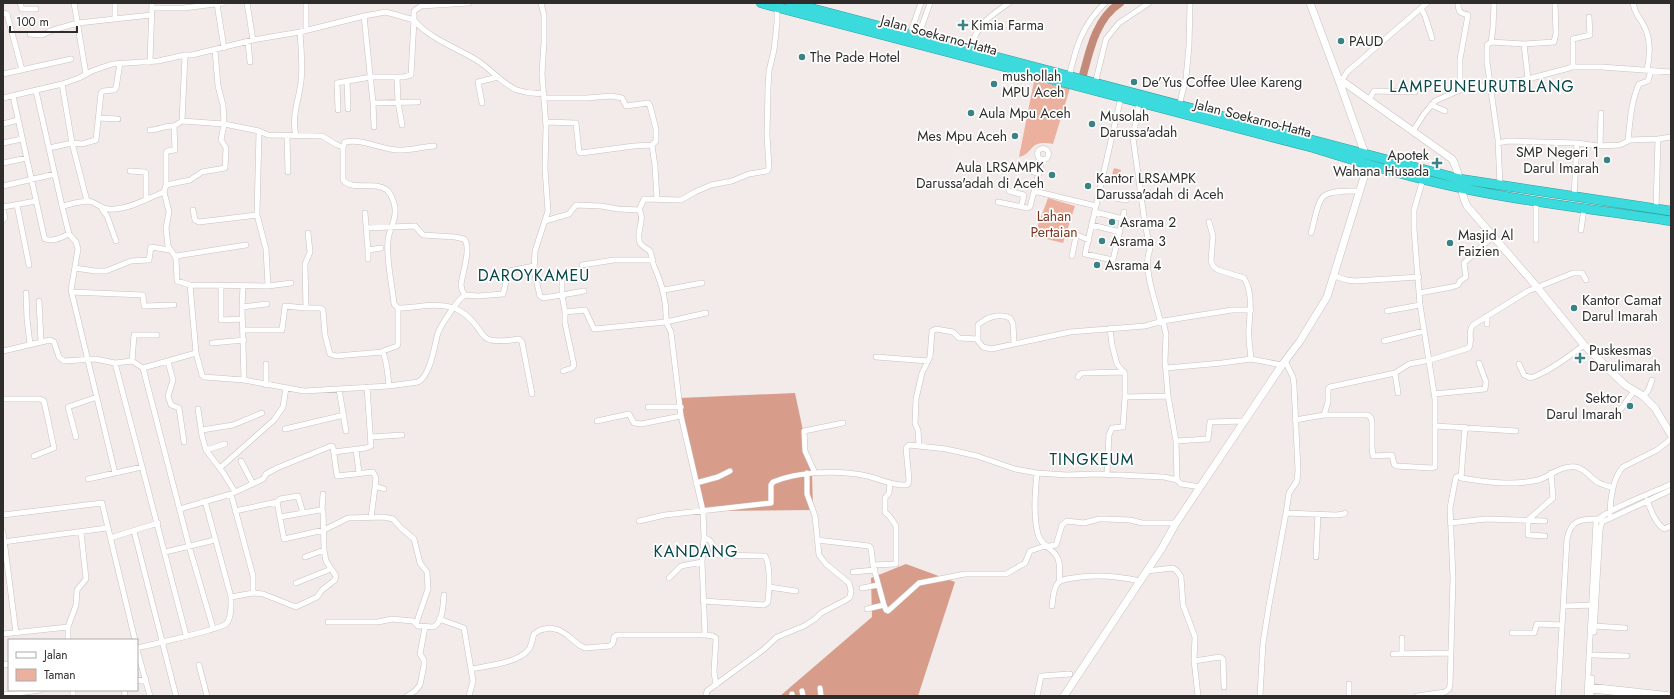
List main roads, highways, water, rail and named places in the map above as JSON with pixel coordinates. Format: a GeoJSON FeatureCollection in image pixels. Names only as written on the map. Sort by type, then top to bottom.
{"type":"FeatureCollection","features":[{"type":"Feature","properties":{"kind":"highway","name":"Jalan Soekarno-Hatta"},"geometry":{"type":"LineString","coordinates":[[762,3],[973,53],[1179,106],[1299,140],[1368,164],[1424,179],[1460,184],[1536,201],[1671,221]]}},
{"type":"Feature","properties":{"kind":"highway","name":"Jalan Soekarno-Hatta"},"geometry":{"type":"LineString","coordinates":[[791,3],[914,35],[1121,97],[1138,105],[1364,154],[1460,184],[1500,185],[1671,211]]}},
{"type":"Feature","properties":{"kind":"main road"},"geometry":{"type":"LineString","coordinates":[[1310,3],[1340,79],[1364,154]]}},
{"type":"Feature","properties":{"kind":"main road"},"geometry":{"type":"LineString","coordinates":[[1340,79],[1452,159],[1458,170],[1462,197],[1467,206],[1492,237],[1537,287],[1584,345],[1625,384],[1643,396],[1655,408],[1671,435]]}},
{"type":"Feature","properties":{"kind":"main road"},"geometry":{"type":"LineString","coordinates":[[1064,696],[1147,571],[1176,523],[1244,421],[1300,341],[1327,297],[1368,164]]}},
{"type":"Feature","properties":{"kind":"waterway"},"geometry":{"type":"LineString","coordinates":[[1082,79],[1094,37],[1104,18],[1120,3]]}},
{"type":"Feature","properties":{"kind":"place","name":"Kimia Farma"},"geometry":{"type":"Point","coordinates":[963,25]}},
{"type":"Feature","properties":{"kind":"place","name":"PAUD"},"geometry":{"type":"Point","coordinates":[1341,41]}},
{"type":"Feature","properties":{"kind":"place","name":"The Pade Hotel"},"geometry":{"type":"Point","coordinates":[802,57]}},
{"type":"Feature","properties":{"kind":"place","name":"De’Yus Coffee Ulee Kareng"},"geometry":{"type":"Point","coordinates":[1134,82]}},
{"type":"Feature","properties":{"kind":"place","name":"mushollah MPU Aceh"},"geometry":{"type":"Point","coordinates":[994,84]}},
{"type":"Feature","properties":{"kind":"place","name":"Aula Mpu Aceh"},"geometry":{"type":"Point","coordinates":[971,113]}},
{"type":"Feature","properties":{"kind":"place","name":"Musolah Darussa'adah"},"geometry":{"type":"Point","coordinates":[1092,124]}},
{"type":"Feature","properties":{"kind":"place","name":"Mes Mpu Aceh"},"geometry":{"type":"Point","coordinates":[1015,136]}},
{"type":"Feature","properties":{"kind":"place","name":"SMP Negeri 1 Darul Imarah"},"geometry":{"type":"Point","coordinates":[1607,160]}},
{"type":"Feature","properties":{"kind":"place","name":"Apotek Wahana Husada"},"geometry":{"type":"Point","coordinates":[1437,163]}},
{"type":"Feature","properties":{"kind":"place","name":"Aula LRSAMPK Darussa'adah di Aceh"},"geometry":{"type":"Point","coordinates":[1052,175]}},
{"type":"Feature","properties":{"kind":"place","name":"Kantor LRSAMPK Darussa'adah di Aceh"},"geometry":{"type":"Point","coordinates":[1088,186]}},
{"type":"Feature","properties":{"kind":"place","name":"Asrama 2"},"geometry":{"type":"Point","coordinates":[1112,222]}},
{"type":"Feature","properties":{"kind":"place","name":"Asrama 3"},"geometry":{"type":"Point","coordinates":[1102,241]}},
{"type":"Feature","properties":{"kind":"place","name":"Masjid Al Faizien"},"geometry":{"type":"Point","coordinates":[1450,243]}},
{"type":"Feature","properties":{"kind":"place","name":"Asrama 4"},"geometry":{"type":"Point","coordinates":[1097,265]}},
{"type":"Feature","properties":{"kind":"place","name":"Kantor Camat Darul Imarah"},"geometry":{"type":"Point","coordinates":[1574,308]}},
{"type":"Feature","properties":{"kind":"place","name":"Puskesmas Darulimarah"},"geometry":{"type":"Point","coordinates":[1580,358]}},
{"type":"Feature","properties":{"kind":"place","name":"Sektor Darul Imarah"},"geometry":{"type":"Point","coordinates":[1630,406]}},
{"type":"Feature","properties":{"kind":"district","name":"LAMPEUNEURUTBLANG"},"geometry":{"type":"Point","coordinates":[1482,86]}},
{"type":"Feature","properties":{"kind":"district","name":"DAROYKAMEU"},"geometry":{"type":"Point","coordinates":[534,275]}},
{"type":"Feature","properties":{"kind":"district","name":"TINGKEUM"},"geometry":{"type":"Point","coordinates":[1092,459]}},
{"type":"Feature","properties":{"kind":"district","name":"KANDANG"},"geometry":{"type":"Point","coordinates":[696,551]}},
{"type":"Feature","properties":{"kind":"park label","name":"Lahan Pertaian"},"geometry":{"type":"Point","coordinates":[1054,224]}}]}
